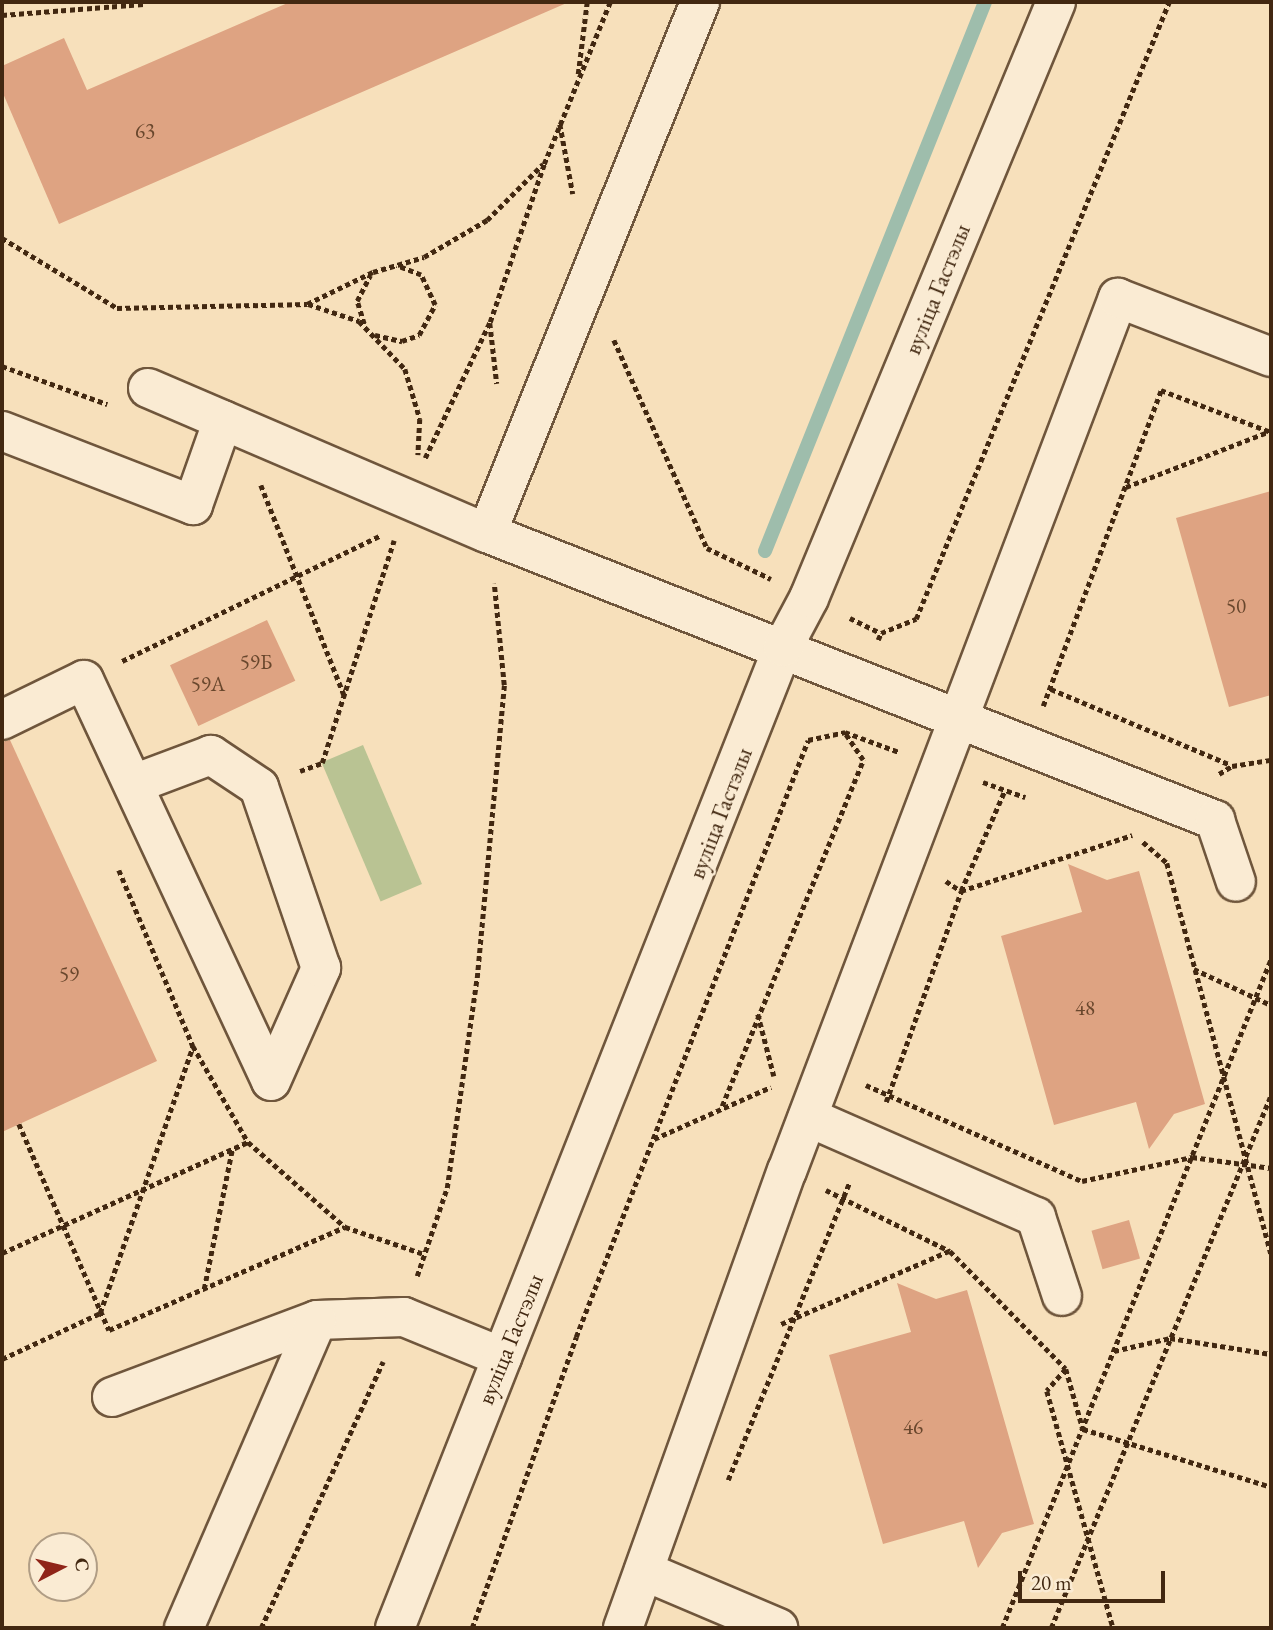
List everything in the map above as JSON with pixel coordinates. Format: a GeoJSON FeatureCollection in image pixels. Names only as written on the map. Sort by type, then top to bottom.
{"type":"FeatureCollection","features":[{"type":"Feature","properties":{"kind":"street"},"geometry":{"type":"LineString","coordinates":[[486,533],[589,284],[700,2]]}},
{"type":"Feature","properties":{"kind":"street","name":"вуліца Гастэлы"},"geometry":{"type":"LineString","coordinates":[[396,1628],[502,1357],[620,1073],[783,647],[809,598],[1055,2]]}},
{"type":"Feature","properties":{"kind":"street"},"geometry":{"type":"LineString","coordinates":[[623,1628],[787,1171],[909,858],[1118,298],[1271,358]]}},
{"type":"Feature","properties":{"kind":"street"},"geometry":{"type":"LineString","coordinates":[[148,388],[486,533],[783,647],[1025,746],[1216,820],[1236,882]]}},
{"type":"Feature","properties":{"kind":"street"},"geometry":{"type":"LineString","coordinates":[[2,431],[193,505],[223,420]]}},
{"type":"Feature","properties":{"kind":"street"},"geometry":{"type":"LineString","coordinates":[[2,720],[84,680],[271,1081],[321,968],[258,787],[211,755],[134,784]]}},
{"type":"Feature","properties":{"kind":"street"},"geometry":{"type":"LineString","coordinates":[[808,1117],[1036,1217],[1062,1296]]}},
{"type":"Feature","properties":{"kind":"street"},"geometry":{"type":"LineString","coordinates":[[112,1397],[317,1320],[404,1317],[502,1357]]}},
{"type":"Feature","properties":{"kind":"street"},"geometry":{"type":"LineString","coordinates":[[184,1628],[317,1320]]}},
{"type":"Feature","properties":{"kind":"street"},"geometry":{"type":"LineString","coordinates":[[644,1571],[778,1628]]}},
{"type":"Feature","properties":{"kind":"path"},"geometry":{"type":"LineString","coordinates":[[578,80],[587,2]]}},
{"type":"Feature","properties":{"kind":"path"},"geometry":{"type":"LineString","coordinates":[[322,763],[409,500],[490,322],[544,164],[610,2]]}},
{"type":"Feature","properties":{"kind":"path"},"geometry":{"type":"LineString","coordinates":[[722,1106],[863,760],[845,732],[861,680],[881,633],[916,620],[1169,2]]}},
{"type":"Feature","properties":{"kind":"path"},"geometry":{"type":"LineString","coordinates":[[2,15],[144,4]]}},
{"type":"Feature","properties":{"kind":"path"},"geometry":{"type":"LineString","coordinates":[[560,122],[574,203]]}},
{"type":"Feature","properties":{"kind":"path"},"geometry":{"type":"LineString","coordinates":[[307,304],[390,265],[424,257],[486,219],[544,164]]}},
{"type":"Feature","properties":{"kind":"path"},"geometry":{"type":"LineString","coordinates":[[2,238],[117,308],[307,304],[359,321],[405,369],[420,419],[409,500],[297,576],[84,680]]}},
{"type":"Feature","properties":{"kind":"path"},"geometry":{"type":"LineString","coordinates":[[373,272],[357,301],[370,332],[394,341],[419,335],[435,305],[421,275],[390,265]]}},
{"type":"Feature","properties":{"kind":"path"},"geometry":{"type":"LineString","coordinates":[[589,284],[707,548],[776,581]]}},
{"type":"Feature","properties":{"kind":"path"},"geometry":{"type":"LineString","coordinates":[[2,366],[136,415],[148,388]]}},
{"type":"Feature","properties":{"kind":"path"},"geometry":{"type":"LineString","coordinates":[[725,1486],[841,1197],[871,1145],[961,891],[1051,689],[1161,390],[1270,432]]}},
{"type":"Feature","properties":{"kind":"path"},"geometry":{"type":"LineString","coordinates":[[1125,487],[1270,432]]}},
{"type":"Feature","properties":{"kind":"path"},"geometry":{"type":"LineString","coordinates":[[258,477],[344,696]]}},
{"type":"Feature","properties":{"kind":"path"},"geometry":{"type":"LineString","coordinates":[[261,1628],[404,1317],[447,1188],[477,978],[504,685],[486,533]]}},
{"type":"Feature","properties":{"kind":"path"},"geometry":{"type":"LineString","coordinates":[[1051,689],[1232,766]]}},
{"type":"Feature","properties":{"kind":"path"},"geometry":{"type":"LineString","coordinates":[[472,1628],[576,1337],[808,740],[845,732],[1031,799]]}},
{"type":"Feature","properties":{"kind":"path"},"geometry":{"type":"LineString","coordinates":[[961,891],[1134,834],[1232,766],[1271,760]]}},
{"type":"Feature","properties":{"kind":"path"},"geometry":{"type":"LineString","coordinates":[[1121,830],[1134,834],[1167,863],[1243,1164],[1271,1253]]}},
{"type":"Feature","properties":{"kind":"path"},"geometry":{"type":"LineString","coordinates":[[909,858],[961,891]]}},
{"type":"Feature","properties":{"kind":"path"},"geometry":{"type":"LineString","coordinates":[[1002,1628],[1271,959]]}},
{"type":"Feature","properties":{"kind":"path"},"geometry":{"type":"LineString","coordinates":[[1194,969],[1271,1005]]}},
{"type":"Feature","properties":{"kind":"path"},"geometry":{"type":"LineString","coordinates":[[758,1013],[776,1085]]}},
{"type":"Feature","properties":{"kind":"path"},"geometry":{"type":"LineString","coordinates":[[2,1359],[100,1313],[193,1046]]}},
{"type":"Feature","properties":{"kind":"path"},"geometry":{"type":"LineString","coordinates":[[1051,1628],[1271,1094]]}},
{"type":"Feature","properties":{"kind":"path"},"geometry":{"type":"LineString","coordinates":[[888,1097],[1082,1181],[1192,1157],[1271,1168]]}},
{"type":"Feature","properties":{"kind":"path"},"geometry":{"type":"LineString","coordinates":[[19,1124],[109,1330],[345,1227]]}},
{"type":"Feature","properties":{"kind":"path"},"geometry":{"type":"LineString","coordinates":[[2,1254],[248,1142]]}},
{"type":"Feature","properties":{"kind":"path"},"geometry":{"type":"LineString","coordinates":[[204,1289],[232,1149]]}},
{"type":"Feature","properties":{"kind":"path"},"geometry":{"type":"LineString","coordinates":[[787,1171],[950,1251],[1066,1368],[1083,1429]]}},
{"type":"Feature","properties":{"kind":"path"},"geometry":{"type":"LineString","coordinates":[[722,1349],[950,1251]]}},
{"type":"Feature","properties":{"kind":"path"},"geometry":{"type":"LineString","coordinates":[[1113,1351],[1170,1338],[1271,1354]]}},
{"type":"Feature","properties":{"kind":"path"},"geometry":{"type":"LineString","coordinates":[[1066,1368],[1047,1391],[1085,1544],[1113,1628]]}},
{"type":"Feature","properties":{"kind":"path"},"geometry":{"type":"LineString","coordinates":[[1083,1429],[1271,1487]]}},
{"type":"Feature","properties":{"kind":"green space"},"geometry":{"type":"Polygon","coordinates":[[[363,745],[422,884],[381,902],[322,763],[363,745]]]}},
{"type":"Feature","properties":{"kind":"building"},"geometry":{"type":"Polygon","coordinates":[[[290,2],[569,2],[59,224],[2,91],[2,66],[64,38],[87,90],[290,2]]]}},
{"type":"Feature","properties":{"kind":"building"},"geometry":{"type":"Polygon","coordinates":[[[1271,491],[1271,695],[1229,707],[1176,518],[1271,491]]]}},
{"type":"Feature","properties":{"kind":"building"},"geometry":{"type":"Polygon","coordinates":[[[267,620],[295,681],[198,726],[170,665],[267,620]]]}},
{"type":"Feature","properties":{"kind":"building"},"geometry":{"type":"Polygon","coordinates":[[[10,740],[157,1061],[2,1132],[2,742],[10,740]]]}},
{"type":"Feature","properties":{"kind":"building"},"geometry":{"type":"Polygon","coordinates":[[[1068,864],[1107,880],[1139,871],[1173,990],[1205,1104],[1174,1114],[1149,1149],[1136,1102],[1054,1125],[1001,936],[1082,912],[1068,864]]]}},
{"type":"Feature","properties":{"kind":"building"},"geometry":{"type":"Polygon","coordinates":[[[1129,1220],[1140,1258],[1103,1269],[1092,1231],[1129,1220]]]}},
{"type":"Feature","properties":{"kind":"building"},"geometry":{"type":"Polygon","coordinates":[[[897,1283],[936,1299],[967,1290],[1034,1524],[1002,1533],[978,1568],[964,1521],[883,1544],[829,1355],[911,1332],[897,1283]]]}},
{"type":"Feature","properties":{"kind":"waterway"},"geometry":{"type":"LineString","coordinates":[[765,551],[985,2]]}}]}
